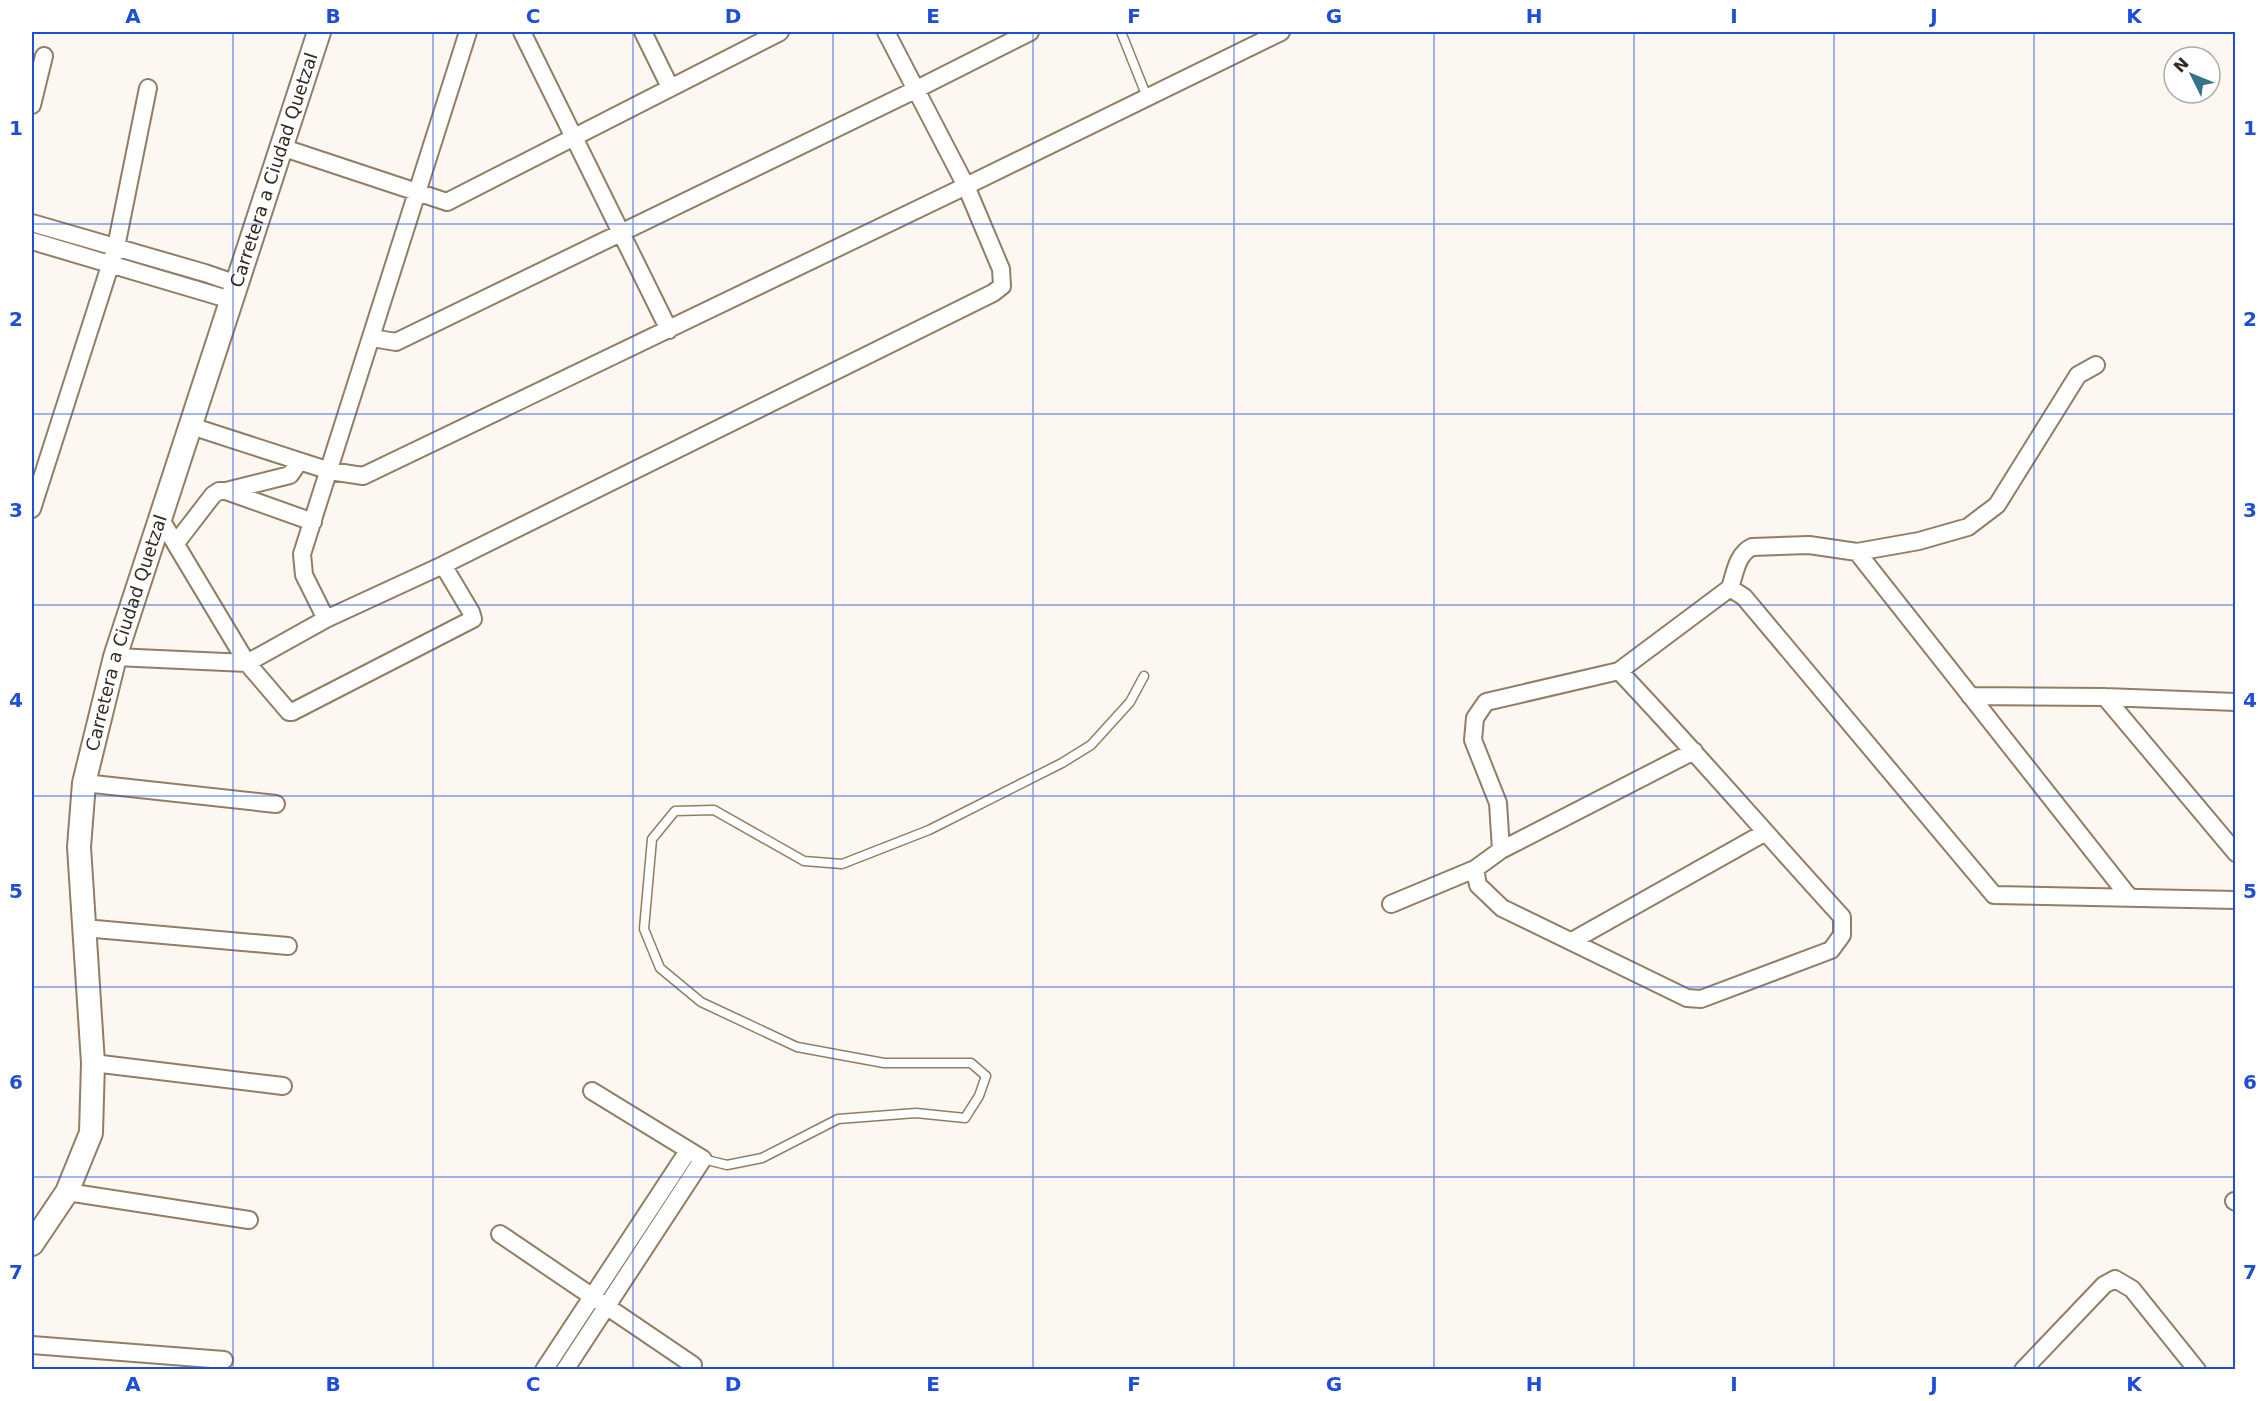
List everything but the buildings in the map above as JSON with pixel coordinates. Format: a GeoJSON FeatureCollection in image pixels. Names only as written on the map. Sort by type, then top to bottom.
{"type":"FeatureCollection","features":[{"type":"Feature","properties":{"kind":"main road","name":"Carretera a Ciudad Quetzal"},"geometry":{"type":"LineString","coordinates":[[32,1244],[67,1192],[91,1133],[93,1063],[79,847],[84,783],[115,657],[319,32]]}},
{"type":"Feature","properties":{"kind":"street"},"geometry":{"type":"LineString","coordinates":[[326,619],[304,574],[302,554],[468,32]]}},
{"type":"Feature","properties":{"kind":"street"},"geometry":{"type":"LineString","coordinates":[[522,32],[669,330]]}},
{"type":"Feature","properties":{"kind":"street"},"geometry":{"type":"LineString","coordinates":[[643,32],[670,87]]}},
{"type":"Feature","properties":{"kind":"street"},"geometry":{"type":"LineString","coordinates":[[115,657],[247,663],[326,619],[443,564],[993,293],[1002,286],[1001,269],[966,186],[886,32]]}},
{"type":"Feature","properties":{"kind":"street"},"geometry":{"type":"LineString","coordinates":[[372,338],[396,342],[1030,32]]}},
{"type":"Feature","properties":{"kind":"street"},"geometry":{"type":"LineString","coordinates":[[191,426],[299,462],[363,477],[1281,32]]}},
{"type":"Feature","properties":{"kind":"street"},"geometry":{"type":"LineString","coordinates":[[281,147],[447,202],[772,33]]}},
{"type":"Feature","properties":{"kind":"street"},"geometry":{"type":"LineString","coordinates":[[32,105],[44,56]]}},
{"type":"Feature","properties":{"kind":"street"},"geometry":{"type":"LineString","coordinates":[[32,509],[116,247],[148,88]]}},
{"type":"Feature","properties":{"kind":"street"},"geometry":{"type":"LineString","coordinates":[[32,223],[116,247],[234,292]]}},
{"type":"Feature","properties":{"kind":"street"},"geometry":{"type":"LineString","coordinates":[[32,241],[111,264],[234,292]]}},
{"type":"Feature","properties":{"kind":"street"},"geometry":{"type":"LineString","coordinates":[[1501,850],[1498,803],[1473,740],[1475,718],[1486,702],[1619,671],[1730,588],[1740,557],[1745,550],[1752,547],[1809,545],[1857,552],[1919,541],[1968,527],[1998,505],[2078,375],[2096,365]]}},
{"type":"Feature","properties":{"kind":"street"},"geometry":{"type":"LineString","coordinates":[[176,543],[213,495],[219,491],[290,475],[299,462]]}},
{"type":"Feature","properties":{"kind":"street"},"geometry":{"type":"LineString","coordinates":[[226,491],[313,522]]}},
{"type":"Feature","properties":{"kind":"street"},"geometry":{"type":"LineString","coordinates":[[160,518],[247,663],[285,709],[292,712],[473,619],[443,564]]}},
{"type":"Feature","properties":{"kind":"street"},"geometry":{"type":"LineString","coordinates":[[1857,552],[2130,898]]}},
{"type":"Feature","properties":{"kind":"street"},"geometry":{"type":"LineString","coordinates":[[1730,588],[1744,597],[1994,895],[2235,900]]}},
{"type":"Feature","properties":{"kind":"street"},"geometry":{"type":"LineString","coordinates":[[1475,869],[1478,885],[1502,908],[1687,998],[1701,999],[1832,950],[1842,935],[1842,917],[1764,832],[1694,750],[1619,671]]}},
{"type":"Feature","properties":{"kind":"street"},"geometry":{"type":"LineString","coordinates":[[1970,696],[2105,697],[2235,702]]}},
{"type":"Feature","properties":{"kind":"street"},"geometry":{"type":"LineString","coordinates":[[2105,697],[2235,853]]}},
{"type":"Feature","properties":{"kind":"street"},"geometry":{"type":"LineString","coordinates":[[1392,904],[1475,869],[1501,850],[1694,750]]}},
{"type":"Feature","properties":{"kind":"street"},"geometry":{"type":"LineString","coordinates":[[84,783],[276,804]]}},
{"type":"Feature","properties":{"kind":"street"},"geometry":{"type":"LineString","coordinates":[[1572,941],[1764,832]]}},
{"type":"Feature","properties":{"kind":"street"},"geometry":{"type":"LineString","coordinates":[[84,928],[288,946]]}},
{"type":"Feature","properties":{"kind":"street"},"geometry":{"type":"LineString","coordinates":[[93,1063],[283,1086]]}},
{"type":"Feature","properties":{"kind":"street"},"geometry":{"type":"LineString","coordinates":[[565,1370],[704,1159],[592,1091]]}},
{"type":"Feature","properties":{"kind":"street"},"geometry":{"type":"LineString","coordinates":[[544,1370],[688,1151]]}},
{"type":"Feature","properties":{"kind":"street"},"geometry":{"type":"LineString","coordinates":[[67,1192],[249,1220]]}},
{"type":"Feature","properties":{"kind":"street"},"geometry":{"type":"LineString","coordinates":[[500,1234],[693,1365]]}},
{"type":"Feature","properties":{"kind":"street"},"geometry":{"type":"LineString","coordinates":[[2023,1370],[2104,1285],[2115,1278],[2132,1289],[2188,1366]]}},
{"type":"Feature","properties":{"kind":"street"},"geometry":{"type":"LineString","coordinates":[[32,1345],[224,1360]]}},
{"type":"Feature","properties":{"kind":"lane"},"geometry":{"type":"LineString","coordinates":[[1121,32],[1147,98]]}},
{"type":"Feature","properties":{"kind":"lane"},"geometry":{"type":"LineString","coordinates":[[704,1159],[727,1165],[762,1158],[838,1119],[916,1113],[965,1118],[979,1096],[986,1076],[971,1063],[884,1063],[797,1047],[701,1002],[660,968],[644,929],[652,839],[675,811],[714,810],[804,861],[842,864],[929,830],[1062,763],[1091,745],[1130,702],[1144,676]]}}]}
